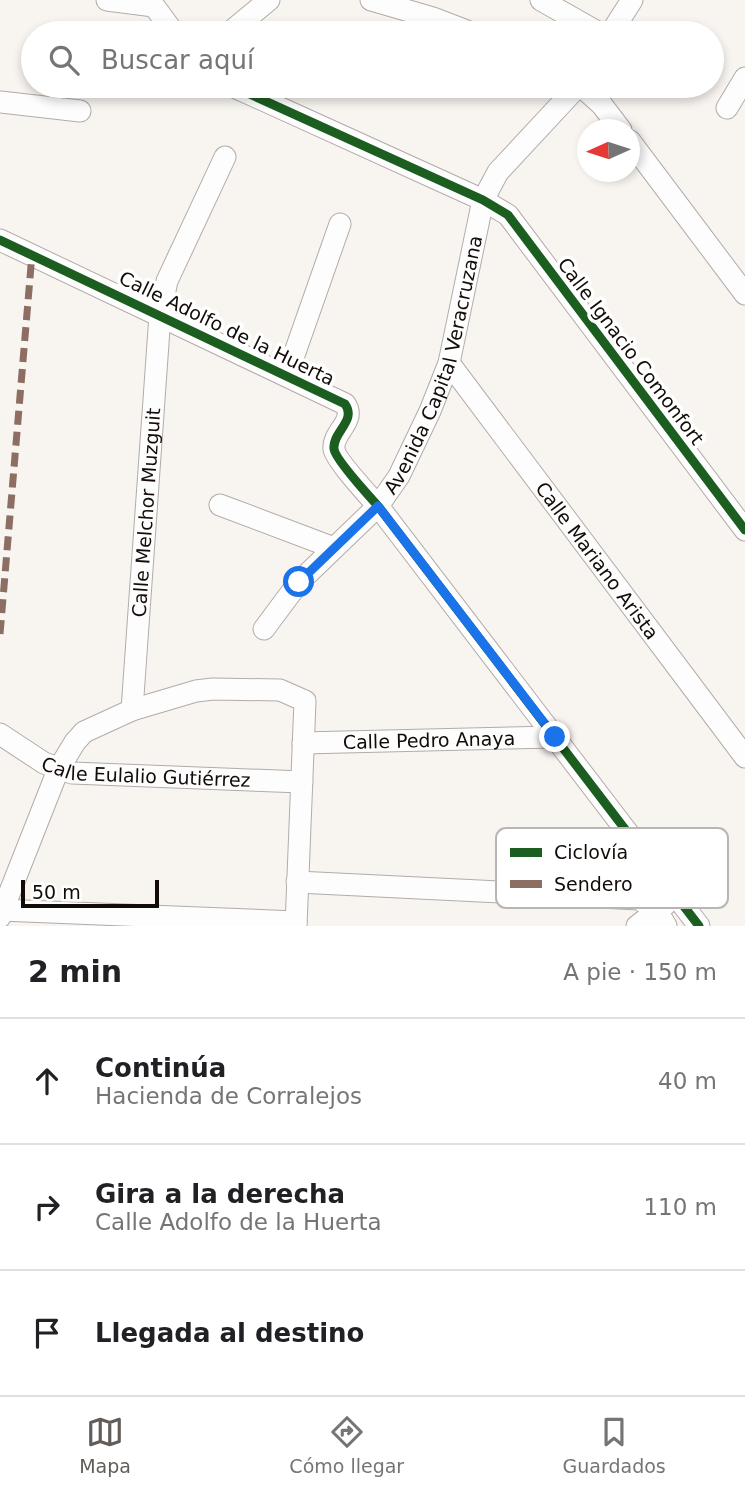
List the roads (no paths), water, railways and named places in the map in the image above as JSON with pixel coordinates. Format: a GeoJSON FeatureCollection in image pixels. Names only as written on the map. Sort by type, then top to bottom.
{"type":"FeatureCollection","features":[{"type":"Feature","properties":{"kind":"street"},"geometry":{"type":"LineString","coordinates":[[107,0],[153,6],[165,21]]}},
{"type":"Feature","properties":{"kind":"street"},"geometry":{"type":"LineString","coordinates":[[244,21],[270,0]]}},
{"type":"Feature","properties":{"kind":"street"},"geometry":{"type":"LineString","coordinates":[[370,0],[406,4],[445,21]]}},
{"type":"Feature","properties":{"kind":"street"},"geometry":{"type":"LineString","coordinates":[[541,0],[578,21]]}},
{"type":"Feature","properties":{"kind":"street"},"geometry":{"type":"LineString","coordinates":[[619,21],[632,0]]}},
{"type":"Feature","properties":{"kind":"street"},"geometry":{"type":"LineString","coordinates":[[727,108],[745,78]]}},
{"type":"Feature","properties":{"kind":"street","name":"Calle Ignacio Comonfort"},"geometry":{"type":"LineString","coordinates":[[259,98],[484,200],[508,215],[737,503],[745,530]]}},
{"type":"Feature","properties":{"kind":"street","name":"Avenida Capital Veracruzana"},"geometry":{"type":"LineString","coordinates":[[264,629],[299,582],[378,506],[399,476],[449,363],[484,200],[498,172],[568,98]]}},
{"type":"Feature","properties":{"kind":"street"},"geometry":{"type":"LineString","coordinates":[[594,98],[613,119]]}},
{"type":"Feature","properties":{"kind":"street"},"geometry":{"type":"LineString","coordinates":[[0,102],[80,111]]}},
{"type":"Feature","properties":{"kind":"street"},"geometry":{"type":"LineString","coordinates":[[640,156],[745,294]]}},
{"type":"Feature","properties":{"kind":"street","name":"Calle Melchor Muzguit"},"geometry":{"type":"LineString","coordinates":[[132,710],[160,315],[167,281],[225,157]]}},
{"type":"Feature","properties":{"kind":"street"},"geometry":{"type":"LineString","coordinates":[[287,375],[340,224]]}},
{"type":"Feature","properties":{"kind":"street","name":"Calle Adolfo de la Huerta"},"geometry":{"type":"LineString","coordinates":[[0,240],[345,404],[349,416],[335,442],[336,456],[378,506],[624,828]]}},
{"type":"Feature","properties":{"kind":"street","name":"Calle Mariano Arista"},"geometry":{"type":"LineString","coordinates":[[449,363],[745,757]]}},
{"type":"Feature","properties":{"kind":"street"},"geometry":{"type":"LineString","coordinates":[[220,505],[334,548]]}},
{"type":"Feature","properties":{"kind":"street"},"geometry":{"type":"LineString","coordinates":[[213,689],[280,690],[305,701],[296,924],[1,912],[58,770],[75,741],[84,732],[132,710],[196,691],[213,689]]}},
{"type":"Feature","properties":{"kind":"street","name":"Calle Eulalio Gutiérrez"},"geometry":{"type":"LineString","coordinates":[[0,734],[58,770],[85,774],[302,782]]}},
{"type":"Feature","properties":{"kind":"street","name":"Calle Pedro Anaya"},"geometry":{"type":"LineString","coordinates":[[303,743],[555,737]]}},
{"type":"Feature","properties":{"kind":"street"},"geometry":{"type":"LineString","coordinates":[[298,882],[496,891]]}},
{"type":"Feature","properties":{"kind":"street","name":"Calle Adolfo de la Huerta"},"geometry":{"type":"LineString","coordinates":[[685,908],[699,926]]}},
{"type":"Feature","properties":{"kind":"street"},"geometry":{"type":"LineString","coordinates":[[637,926],[662,918]]}}]}
